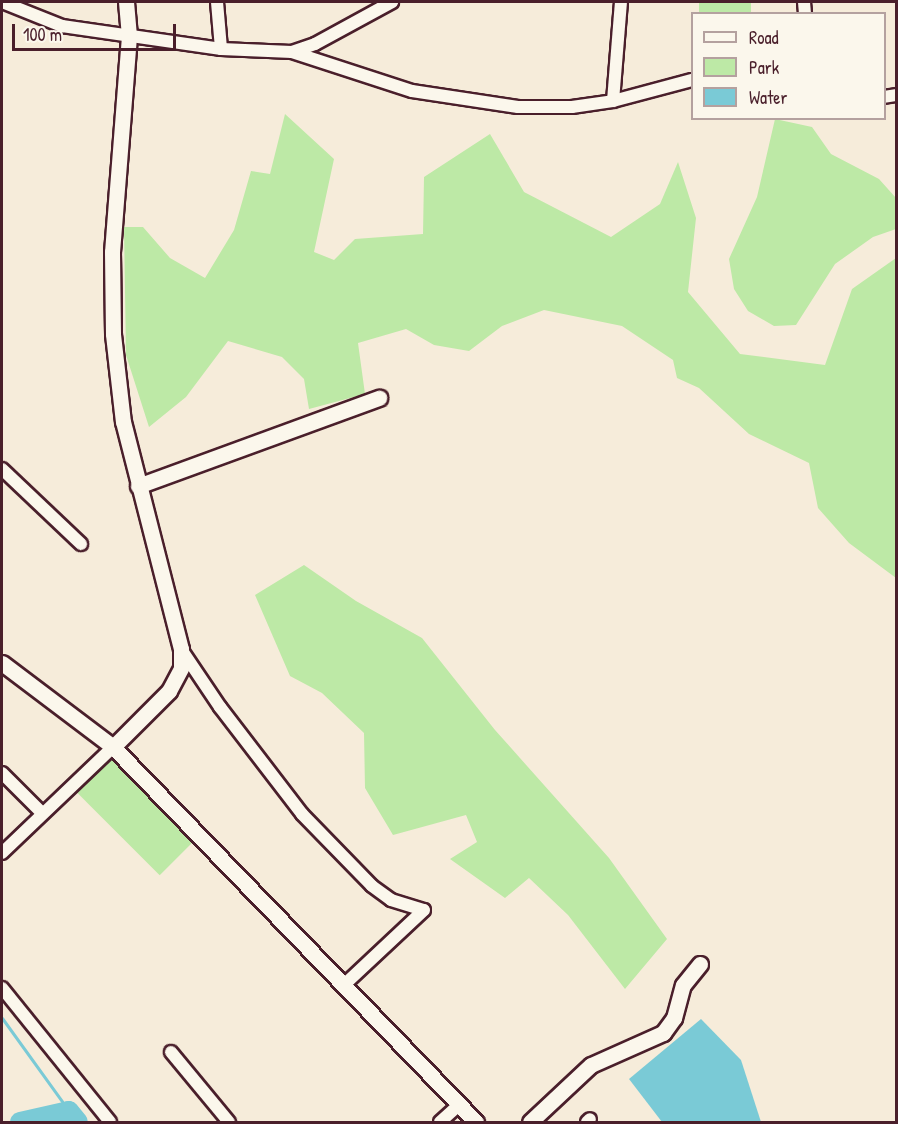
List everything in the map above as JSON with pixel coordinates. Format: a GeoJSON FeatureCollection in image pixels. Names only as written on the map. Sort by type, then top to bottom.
{"type":"FeatureCollection","features":[{"type":"Feature","properties":{"kind":"street"},"geometry":{"type":"LineString","coordinates":[[2,2],[62,26],[220,49],[292,52],[412,91],[472,103],[572,107],[613,101],[691,81]]}},
{"type":"Feature","properties":{"kind":"street"},"geometry":{"type":"LineString","coordinates":[[2,853],[169,691],[181,668],[181,649],[123,422],[113,334],[112,252],[129,36],[126,2]]}},
{"type":"Feature","properties":{"kind":"street"},"geometry":{"type":"LineString","coordinates":[[217,2],[220,49]]}},
{"type":"Feature","properties":{"kind":"street"},"geometry":{"type":"LineString","coordinates":[[292,52],[315,44],[392,2]]}},
{"type":"Feature","properties":{"kind":"street"},"geometry":{"type":"LineString","coordinates":[[613,101],[621,2]]}},
{"type":"Feature","properties":{"kind":"street"},"geometry":{"type":"LineString","coordinates":[[138,486],[379,398]]}},
{"type":"Feature","properties":{"kind":"street"},"geometry":{"type":"LineString","coordinates":[[2,469],[81,544]]}},
{"type":"Feature","properties":{"kind":"street"},"geometry":{"type":"LineString","coordinates":[[181,649],[220,707],[302,814],[372,886],[391,900],[424,909],[345,984]]}},
{"type":"Feature","properties":{"kind":"street"},"geometry":{"type":"LineString","coordinates":[[2,663],[113,747],[345,984],[476,1122]]}},
{"type":"Feature","properties":{"kind":"street"},"geometry":{"type":"LineString","coordinates":[[2,773],[42,813]]}},
{"type":"Feature","properties":{"kind":"street"},"geometry":{"type":"LineString","coordinates":[[530,1122],[591,1065],[610,1054],[663,1034],[674,1018],[683,985],[700,964]]}},
{"type":"Feature","properties":{"kind":"street"},"geometry":{"type":"LineString","coordinates":[[2,988],[110,1122]]}},
{"type":"Feature","properties":{"kind":"street"},"geometry":{"type":"LineString","coordinates":[[171,1052],[229,1122]]}},
{"type":"Feature","properties":{"kind":"street"},"geometry":{"type":"LineString","coordinates":[[440,1122],[459,1105]]}},
{"type":"Feature","properties":{"kind":"green space"},"geometry":{"type":"Polygon","coordinates":[[[699,2],[751,2],[751,12],[699,12],[699,2]]]}},
{"type":"Feature","properties":{"kind":"green space"},"geometry":{"type":"Polygon","coordinates":[[[285,114],[334,159],[314,252],[334,260],[355,239],[423,234],[424,177],[490,134],[524,192],[611,237],[660,204],[678,162],[696,218],[688,292],[740,354],[825,365],[852,289],[896,258],[896,578],[849,543],[818,508],[809,463],[749,434],[699,388],[677,378],[673,360],[622,326],[544,310],[502,326],[469,351],[434,345],[406,329],[358,343],[365,394],[309,409],[304,379],[282,357],[228,341],[186,397],[149,427],[126,355],[124,227],[143,227],[170,258],[205,278],[234,230],[251,171],[270,174],[285,114]]]}},
{"type":"Feature","properties":{"kind":"green space"},"geometry":{"type":"Polygon","coordinates":[[[775,120],[812,127],[831,154],[879,179],[896,198],[896,229],[873,237],[835,264],[796,325],[774,326],[748,311],[734,289],[729,259],[757,197],[775,120]]]}},
{"type":"Feature","properties":{"kind":"green space"},"geometry":{"type":"Polygon","coordinates":[[[304,565],[356,601],[422,638],[495,730],[609,858],[667,939],[625,989],[568,915],[529,878],[505,898],[450,859],[477,842],[466,815],[393,835],[365,788],[364,733],[322,693],[290,676],[255,595],[304,565]]]}},
{"type":"Feature","properties":{"kind":"green space"},"geometry":{"type":"Polygon","coordinates":[[[113,755],[196,838],[160,875],[76,792],[113,755]]]}},
{"type":"Feature","properties":{"kind":"water"},"geometry":{"type":"Polygon","coordinates":[[[701,1019],[741,1060],[761,1122],[662,1122],[629,1079],[701,1019]]]}},
{"type":"Feature","properties":{"kind":"waterway"},"geometry":{"type":"LineString","coordinates":[[2,1018],[69,1111]]}},
{"type":"Feature","properties":{"kind":"waterway"},"geometry":{"type":"LineString","coordinates":[[20,1122],[69,1111],[78,1122]]}}]}
